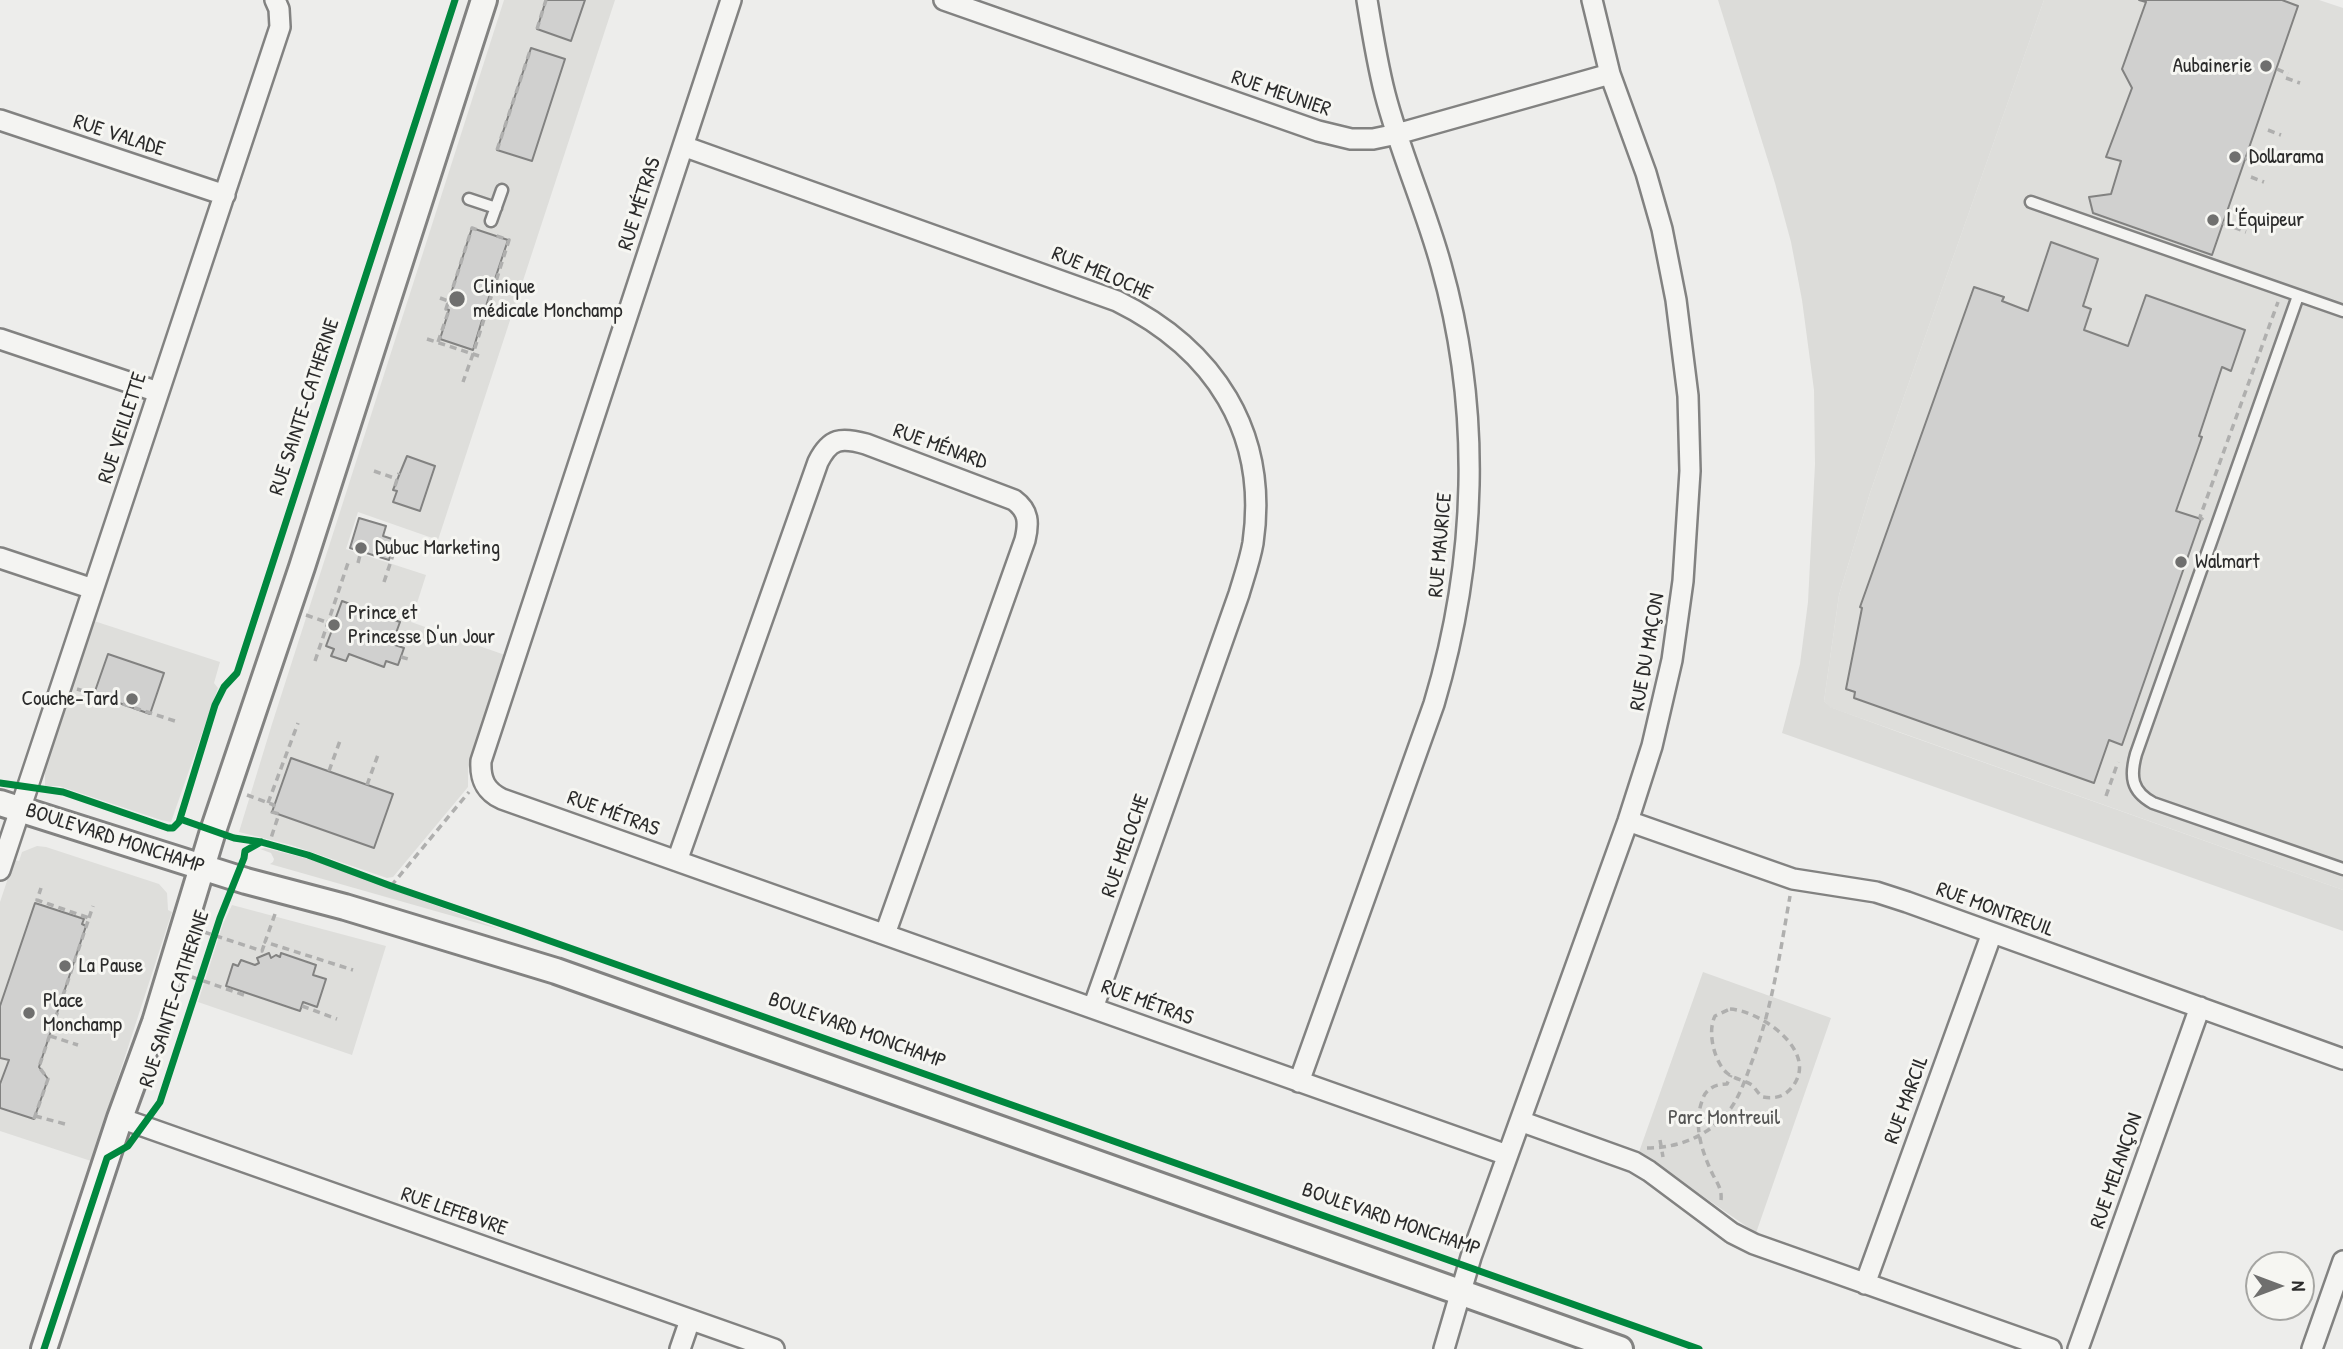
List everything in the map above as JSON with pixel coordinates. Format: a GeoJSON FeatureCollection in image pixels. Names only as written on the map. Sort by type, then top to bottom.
{"type":"FeatureCollection","features":[{"type":"Feature","properties":{"kind":"street","name":"RUE VEILLETTE"},"geometry":{"type":"LineString","coordinates":[[0,870],[10,806],[93,589],[280,27],[279,9],[275,0]]}},
{"type":"Feature","properties":{"kind":"street","name":"RUE SAINTE-CATHERINE"},"geometry":{"type":"LineString","coordinates":[[44,1349],[120,1118],[155,1023],[484,0]]}},
{"type":"Feature","properties":{"kind":"street","name":"RUE MÉTRAS"},"geometry":{"type":"LineString","coordinates":[[731,0],[486,748],[480,773],[488,790],[495,796],[1507,1155]]}},
{"type":"Feature","properties":{"kind":"street","name":"RUE MEUNIER"},"geometry":{"type":"LineString","coordinates":[[944,0],[1318,131],[1352,139],[1373,139],[1397,134],[1610,74]]}},
{"type":"Feature","properties":{"kind":"street","name":"RUE MAURICE"},"geometry":{"type":"LineString","coordinates":[[1299,1082],[1434,704],[1458,611],[1468,538],[1469,439],[1465,373],[1460,342],[1441,265],[1385,93],[1367,0]]}},
{"type":"Feature","properties":{"kind":"street","name":"RUE DU MAÇON"},"geometry":{"type":"LineString","coordinates":[[1444,1349],[1460,1291],[1628,821],[1652,746],[1674,647],[1687,542],[1690,471],[1685,364],[1669,262],[1646,173],[1610,74],[1592,0]]}},
{"type":"Feature","properties":{"kind":"street","name":"RUE VALADE"},"geometry":{"type":"LineString","coordinates":[[0,120],[225,195]]}},
{"type":"Feature","properties":{"kind":"street","name":"RUE MELOCHE"},"geometry":{"type":"LineString","coordinates":[[683,146],[1087,289],[1127,306],[1160,324],[1196,355],[1217,381],[1236,415],[1252,468],[1255,496],[1255,522],[1249,561],[1093,1008]]}},
{"type":"Feature","properties":{"kind":"street"},"geometry":{"type":"LineString","coordinates":[[0,339],[159,392]]}},
{"type":"Feature","properties":{"kind":"street","name":"RUE MÉNARD"},"geometry":{"type":"LineString","coordinates":[[677,860],[818,462],[828,445],[836,441],[866,444],[1014,500],[1022,505],[1028,521],[1025,540],[885,934]]}},
{"type":"Feature","properties":{"kind":"street"},"geometry":{"type":"LineString","coordinates":[[0,558],[93,589]]}},
{"type":"Feature","properties":{"kind":"street","name":"BOULEVARD MONCHAMP"},"geometry":{"type":"LineString","coordinates":[[10,806],[203,867],[556,971],[1620,1349]]}},
{"type":"Feature","properties":{"kind":"street","name":"RUE MONTREUIL"},"geometry":{"type":"LineString","coordinates":[[1628,821],[1793,879],[1876,892],[2343,1059]]}},
{"type":"Feature","properties":{"kind":"street","name":"RUE MARCIL"},"geometry":{"type":"LineString","coordinates":[[1865,1284],[1992,933]]}},
{"type":"Feature","properties":{"kind":"street","name":"RUE MELANÇON"},"geometry":{"type":"LineString","coordinates":[[2078,1349],[2200,1007]]}},
{"type":"Feature","properties":{"kind":"street","name":"RUE LEFEBVRE"},"geometry":{"type":"LineString","coordinates":[[120,1118],[774,1349]]}},
{"type":"Feature","properties":{"kind":"street"},"geometry":{"type":"LineString","coordinates":[[1520,1121],[1634,1162],[1742,1239],[2051,1349]]}},
{"type":"Feature","properties":{"kind":"street"},"geometry":{"type":"LineString","coordinates":[[2312,1349],[2343,1261]]}},
{"type":"Feature","properties":{"kind":"street"},"geometry":{"type":"LineString","coordinates":[[680,1349],[690,1320]]}},
{"type":"Feature","properties":{"kind":"lane"},"geometry":{"type":"LineString","coordinates":[[491,221],[502,190]]}},
{"type":"Feature","properties":{"kind":"lane"},"geometry":{"type":"LineString","coordinates":[[469,199],[496,208]]}},
{"type":"Feature","properties":{"kind":"lane"},"geometry":{"type":"LineString","coordinates":[[2031,202],[2343,312]]}},
{"type":"Feature","properties":{"kind":"lane"},"geometry":{"type":"LineString","coordinates":[[2298,296],[2213,531],[2131,774],[2135,788],[2153,803],[2343,869]]}},
{"type":"Feature","properties":{"kind":"path"},"geometry":{"type":"LineString","coordinates":[[537,29],[546,0]]}},
{"type":"Feature","properties":{"kind":"path"},"geometry":{"type":"LineString","coordinates":[[497,150],[531,48]]}},
{"type":"Feature","properties":{"kind":"path"},"geometry":{"type":"LineString","coordinates":[[2277,69],[2300,83]]}},
{"type":"Feature","properties":{"kind":"path"},"geometry":{"type":"LineString","coordinates":[[2268,130],[2281,135]]}},
{"type":"Feature","properties":{"kind":"path"},"geometry":{"type":"LineString","coordinates":[[2245,158],[2257,162]]}},
{"type":"Feature","properties":{"kind":"path"},"geometry":{"type":"LineString","coordinates":[[2251,177],[2264,182]]}},
{"type":"Feature","properties":{"kind":"path"},"geometry":{"type":"LineString","coordinates":[[2223,222],[2246,232]]}},
{"type":"Feature","properties":{"kind":"path"},"geometry":{"type":"LineString","coordinates":[[438,342],[449,310],[446,309],[448,301],[472,228],[509,240],[463,382]]}},
{"type":"Feature","properties":{"kind":"path"},"geometry":{"type":"LineString","coordinates":[[440,298],[448,301]]}},
{"type":"Feature","properties":{"kind":"path"},"geometry":{"type":"LineString","coordinates":[[427,339],[479,356]]}},
{"type":"Feature","properties":{"kind":"path"},"geometry":{"type":"LineString","coordinates":[[374,471],[397,479]]}},
{"type":"Feature","properties":{"kind":"path"},"geometry":{"type":"LineString","coordinates":[[395,485],[399,472]]}},
{"type":"Feature","properties":{"kind":"path"},"geometry":{"type":"LineString","coordinates":[[384,582],[395,549],[393,548]]}},
{"type":"Feature","properties":{"kind":"path"},"geometry":{"type":"LineString","coordinates":[[358,563],[361,551]]}},
{"type":"Feature","properties":{"kind":"path"},"geometry":{"type":"LineString","coordinates":[[315,661],[349,560]]}},
{"type":"Feature","properties":{"kind":"path"},"geometry":{"type":"LineString","coordinates":[[304,614],[329,623]]}},
{"type":"Feature","properties":{"kind":"path"},"geometry":{"type":"LineString","coordinates":[[401,657],[408,659]]}},
{"type":"Feature","properties":{"kind":"path"},"geometry":{"type":"LineString","coordinates":[[72,687],[178,722]]}},
{"type":"Feature","properties":{"kind":"path"},"geometry":{"type":"LineString","coordinates":[[268,803],[298,723]]}},
{"type":"Feature","properties":{"kind":"path"},"geometry":{"type":"LineString","coordinates":[[329,771],[341,738]]}},
{"type":"Feature","properties":{"kind":"path"},"geometry":{"type":"LineString","coordinates":[[367,785],[379,752]]}},
{"type":"Feature","properties":{"kind":"path"},"geometry":{"type":"LineString","coordinates":[[382,883],[394,888],[470,790]]}},
{"type":"Feature","properties":{"kind":"path"},"geometry":{"type":"LineString","coordinates":[[2106,796],[2108,790]]}},
{"type":"Feature","properties":{"kind":"path"},"geometry":{"type":"LineString","coordinates":[[247,795],[274,805],[272,812],[279,814],[265,843],[280,846]]}},
{"type":"Feature","properties":{"kind":"path"},"geometry":{"type":"LineString","coordinates":[[41,888],[37,900],[89,918]]}},
{"type":"Feature","properties":{"kind":"path"},"geometry":{"type":"LineString","coordinates":[[1660,1140],[1662,1147],[1699,1136],[1733,1106],[1760,1043],[1791,890]]}},
{"type":"Feature","properties":{"kind":"path"},"geometry":{"type":"LineString","coordinates":[[65,1124],[35,1118],[48,1079],[39,1067],[93,906]]}},
{"type":"Feature","properties":{"kind":"path"},"geometry":{"type":"LineString","coordinates":[[202,932],[263,953],[275,914]]}},
{"type":"Feature","properties":{"kind":"path"},"geometry":{"type":"LineString","coordinates":[[265,942],[353,970]]}},
{"type":"Feature","properties":{"kind":"path"},"geometry":{"type":"LineString","coordinates":[[188,976],[244,995],[244,992]]}},
{"type":"Feature","properties":{"kind":"path"},"geometry":{"type":"LineString","coordinates":[[302,1006],[337,1019]]}},
{"type":"Feature","properties":{"kind":"path"},"geometry":{"type":"LineString","coordinates":[[1730,1009],[1766,1020],[1781,1034],[1796,1055],[1799,1065],[1798,1076],[1781,1097],[1759,1095],[1751,1085],[1731,1075],[1723,1067],[1716,1053],[1712,1026],[1715,1016],[1730,1009]]}},
{"type":"Feature","properties":{"kind":"path"},"geometry":{"type":"LineString","coordinates":[[50,1035],[78,1045]]}},
{"type":"Feature","properties":{"kind":"path"},"geometry":{"type":"LineString","coordinates":[[1720,1206],[1721,1190],[1705,1157],[1698,1123],[1702,1097],[1714,1086],[1727,1084],[1731,1075]]}},
{"type":"Feature","properties":{"kind":"shaded area"},"geometry":{"type":"Polygon","coordinates":[[[504,0],[615,0],[438,540],[358,512],[346,549],[426,575],[411,622],[505,655],[468,769],[468,787],[393,877],[387,878],[291,845],[239,832],[504,0]]]}},
{"type":"Feature","properties":{"kind":"shaded area"},"geometry":{"type":"Polygon","coordinates":[[[2044,0],[2319,0],[2343,8],[2343,890],[1829,707],[1824,701],[1839,595],[1870,493],[2044,0]]]}},
{"type":"Feature","properties":{"kind":"shaded area"},"geometry":{"type":"Polygon","coordinates":[[[94,621],[220,662],[214,683],[218,688],[171,822],[59,786],[45,786],[45,767],[94,621]]]}},
{"type":"Feature","properties":{"kind":"shaded area"},"geometry":{"type":"Polygon","coordinates":[[[37,846],[159,884],[167,893],[168,910],[172,912],[91,1161],[0,1131],[0,902],[14,860],[19,861],[22,852],[37,846]]]}},
{"type":"Feature","properties":{"kind":"shaded area"},"geometry":{"type":"Polygon","coordinates":[[[232,905],[386,946],[352,1055],[198,1002],[223,924],[232,905]]]}},
{"type":"Feature","properties":{"kind":"green space"},"geometry":{"type":"Polygon","coordinates":[[[1718,0],[2044,0],[1870,493],[1839,595],[1824,701],[1830,707],[1901,733],[2343,890],[2343,931],[1782,733],[1800,664],[1808,602],[1815,464],[1814,390],[1791,242],[1718,0]]]}},
{"type":"Feature","properties":{"kind":"green space"},"geometry":{"type":"Polygon","coordinates":[[[260,849],[313,860],[502,930],[270,864],[274,859],[271,853],[260,849]]]}},
{"type":"Feature","properties":{"kind":"green space","name":"Parc Montreuil"},"geometry":{"type":"Polygon","coordinates":[[[1703,972],[1831,1018],[1756,1233],[1639,1152],[1703,972]]]}},
{"type":"Feature","properties":{"kind":"building"},"geometry":{"type":"Polygon","coordinates":[[[546,0],[585,0],[571,41],[537,29],[546,0]]]}},
{"type":"Feature","properties":{"kind":"building"},"geometry":{"type":"Polygon","coordinates":[[[2139,0],[2282,0],[2298,6],[2212,255],[2093,213],[2089,197],[2111,194],[2121,161],[2106,157],[2132,88],[2122,69],[2146,2],[2139,0]]]}},
{"type":"Feature","properties":{"kind":"building"},"geometry":{"type":"Polygon","coordinates":[[[531,48],[565,59],[532,161],[497,150],[531,48]]]}},
{"type":"Feature","properties":{"kind":"building"},"geometry":{"type":"Polygon","coordinates":[[[472,228],[508,240],[486,306],[483,305],[480,316],[483,317],[473,350],[440,339],[449,310],[446,309],[472,228]]]}},
{"type":"Feature","properties":{"kind":"building"},"geometry":{"type":"Polygon","coordinates":[[[2051,242],[2098,259],[2083,306],[2091,309],[2084,330],[2128,346],[2146,295],[2245,330],[2231,371],[2222,367],[2199,436],[2202,437],[2176,511],[2201,519],[2122,745],[2109,740],[2094,783],[1854,698],[1855,692],[1846,689],[1862,608],[1860,607],[1974,287],[2004,297],[2002,301],[2028,311],[2051,242]]]}},
{"type":"Feature","properties":{"kind":"building"},"geometry":{"type":"Polygon","coordinates":[[[407,456],[435,466],[420,511],[393,502],[397,491],[393,490],[407,456]]]}},
{"type":"Feature","properties":{"kind":"building"},"geometry":{"type":"Polygon","coordinates":[[[359,518],[386,526],[383,536],[395,540],[389,560],[350,548],[359,518]]]}},
{"type":"Feature","properties":{"kind":"building"},"geometry":{"type":"Polygon","coordinates":[[[342,601],[400,622],[392,644],[404,648],[398,665],[386,661],[384,667],[349,654],[346,661],[331,656],[334,649],[326,646],[332,630],[328,629],[332,618],[335,620],[342,601]]]}},
{"type":"Feature","properties":{"kind":"building"},"geometry":{"type":"Polygon","coordinates":[[[108,654],[164,673],[150,714],[94,694],[108,654]]]}},
{"type":"Feature","properties":{"kind":"building"},"geometry":{"type":"Polygon","coordinates":[[[291,758],[393,794],[374,848],[272,812],[291,758]]]}},
{"type":"Feature","properties":{"kind":"building","name":"Place Monchamp"},"geometry":{"type":"Polygon","coordinates":[[[35,903],[84,919],[82,924],[86,926],[39,1067],[48,1079],[34,1119],[0,1108],[0,1084],[9,1060],[0,1058],[0,1006],[35,903]]]}},
{"type":"Feature","properties":{"kind":"building"},"geometry":{"type":"Polygon","coordinates":[[[269,953],[271,958],[276,955],[280,957],[281,953],[316,965],[313,975],[326,979],[317,1007],[303,1002],[300,1011],[226,986],[233,964],[238,966],[241,960],[255,965],[259,963],[257,958],[269,953]]]}},
{"type":"Feature","properties":{"kind":"cycle path"},"geometry":{"type":"LineString","coordinates":[[0,783],[63,792],[168,828],[173,828],[179,822],[215,705],[224,687],[237,673],[455,0]]}},
{"type":"Feature","properties":{"kind":"cycle path"},"geometry":{"type":"LineString","coordinates":[[180,819],[234,838],[261,842],[308,855],[1699,1349]]}},
{"type":"Feature","properties":{"kind":"cycle path"},"geometry":{"type":"LineString","coordinates":[[44,1349],[107,1158],[128,1146],[160,1102],[220,918],[245,851],[261,842]]}},
{"type":"Feature","properties":{"kind":"place","name":"Aubainerie"},"geometry":{"type":"Point","coordinates":[2266,66]}},
{"type":"Feature","properties":{"kind":"place","name":"Dollarama"},"geometry":{"type":"Point","coordinates":[2235,157]}},
{"type":"Feature","properties":{"kind":"place","name":"L'Équipeur"},"geometry":{"type":"Point","coordinates":[2213,220]}},
{"type":"Feature","properties":{"kind":"place","name":"Clinique médicale Monchamp"},"geometry":{"type":"Point","coordinates":[457,299]}},
{"type":"Feature","properties":{"kind":"place","name":"Dubuc Marketing"},"geometry":{"type":"Point","coordinates":[361,548]}},
{"type":"Feature","properties":{"kind":"place","name":"Walmart"},"geometry":{"type":"Point","coordinates":[2181,562]}},
{"type":"Feature","properties":{"kind":"place","name":"Prince et Princesse D'un Jour"},"geometry":{"type":"Point","coordinates":[334,625]}},
{"type":"Feature","properties":{"kind":"place","name":"Couche-Tard"},"geometry":{"type":"Point","coordinates":[132,699]}},
{"type":"Feature","properties":{"kind":"place","name":"La Pause"},"geometry":{"type":"Point","coordinates":[65,966]}},
{"type":"Feature","properties":{"kind":"place","name":"Place Monchamp"},"geometry":{"type":"Point","coordinates":[29,1013]}}]}
